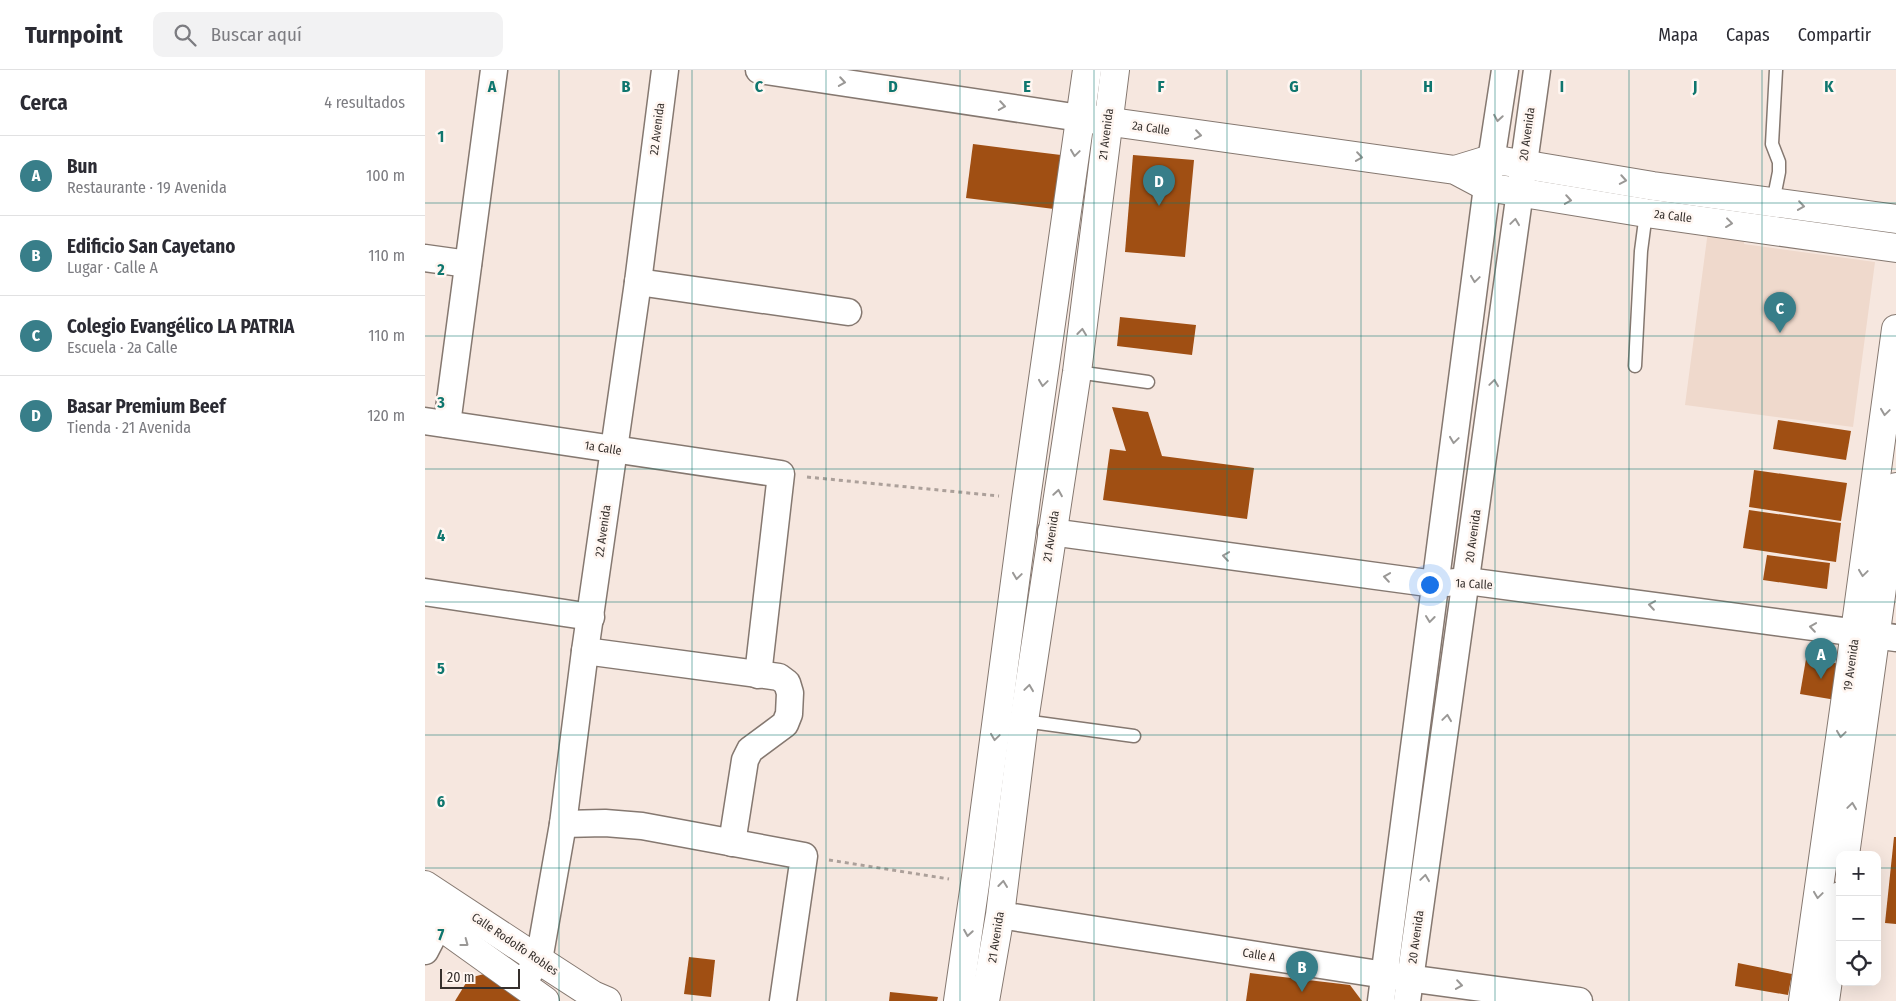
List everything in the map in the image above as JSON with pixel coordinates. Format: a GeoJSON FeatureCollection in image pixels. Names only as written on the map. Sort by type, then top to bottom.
{"type":"FeatureCollection","features":[{"type":"Feature","properties":{"kind":"street"},"geometry":{"type":"LineString","coordinates":[[436,422],[468,264],[494,70]]}},
{"type":"Feature","properties":{"kind":"street","name":"22 Avenida"},"geometry":{"type":"LineString","coordinates":[[521,984],[539,960],[563,824],[585,651],[638,282],[665,70]]}},
{"type":"Feature","properties":{"kind":"street","name":"2a Calle"},"geometry":{"type":"LineString","coordinates":[[759,70],[1107,122],[1455,170],[1487,186],[1519,192],[1896,248]]}},
{"type":"Feature","properties":{"kind":"street"},"geometry":{"type":"LineString","coordinates":[[958,1001],[1026,499],[1087,70]]}},
{"type":"Feature","properties":{"kind":"street","name":"21 Avenida"},"geometry":{"type":"LineString","coordinates":[[985,1001],[999,915],[1051,532],[1077,372],[1115,70]]}},
{"type":"Feature","properties":{"kind":"street","name":"20 Avenida"},"geometry":{"type":"LineString","coordinates":[[1381,1001],[1487,186],[1505,70]]}},
{"type":"Feature","properties":{"kind":"street","name":"20 Avenida"},"geometry":{"type":"LineString","coordinates":[[1409,990],[1537,70]]}},
{"type":"Feature","properties":{"kind":"street","name":"2a Calle"},"geometry":{"type":"LineString","coordinates":[[1455,170],[1491,159],[1653,186],[1896,219]]}},
{"type":"Feature","properties":{"kind":"street"},"geometry":{"type":"LineString","coordinates":[[425,258],[468,264]]}},
{"type":"Feature","properties":{"kind":"street"},"geometry":{"type":"LineString","coordinates":[[638,282],[847,312]]}},
{"type":"Feature","properties":{"kind":"street","name":"19 Avenida"},"geometry":{"type":"LineString","coordinates":[[1803,1001],[1876,635],[1896,329]]}},
{"type":"Feature","properties":{"kind":"street","name":"1a Calle"},"geometry":{"type":"LineString","coordinates":[[436,422],[781,474]]}},
{"type":"Feature","properties":{"kind":"street"},"geometry":{"type":"LineString","coordinates":[[758,675],[781,474]]}},
{"type":"Feature","properties":{"kind":"street","name":"19 Avenida"},"geometry":{"type":"LineString","coordinates":[[1846,851],[1896,487]]}},
{"type":"Feature","properties":{"kind":"street","name":"1a Calle"},"geometry":{"type":"LineString","coordinates":[[1023,528],[1435,584],[1467,581],[1876,635]]}},
{"type":"Feature","properties":{"kind":"street"},"geometry":{"type":"LineString","coordinates":[[425,592],[591,617]]}},
{"type":"Feature","properties":{"kind":"street"},"geometry":{"type":"LineString","coordinates":[[585,651],[779,677],[787,683],[791,693],[789,714],[785,724],[750,750],[745,760],[732,843]]}},
{"type":"Feature","properties":{"kind":"street"},"geometry":{"type":"LineString","coordinates":[[563,824],[605,823],[642,826],[804,856],[783,1001]]}},
{"type":"Feature","properties":{"kind":"street"},"geometry":{"type":"LineString","coordinates":[[425,951],[436,891]]}},
{"type":"Feature","properties":{"kind":"street","name":"Calle Rodolfo Robles"},"geometry":{"type":"LineString","coordinates":[[436,891],[539,960],[607,1001]]}},
{"type":"Feature","properties":{"kind":"street","name":"Calle A"},"geometry":{"type":"LineString","coordinates":[[999,915],[1385,975],[1409,990],[1579,1001]]}},
{"type":"Feature","properties":{"kind":"street"},"geometry":{"type":"LineString","coordinates":[[432,919],[545,1001]]}},
{"type":"Feature","properties":{"kind":"street"},"geometry":{"type":"LineString","coordinates":[[1825,1001],[1836,924]]}},
{"type":"Feature","properties":{"kind":"lane"},"geometry":{"type":"LineString","coordinates":[[1773,202],[1779,172],[1779,162],[1772,144],[1776,70]]}},
{"type":"Feature","properties":{"kind":"lane"},"geometry":{"type":"LineString","coordinates":[[1635,366],[1641,251],[1646,212]]}},
{"type":"Feature","properties":{"kind":"lane"},"geometry":{"type":"LineString","coordinates":[[1077,372],[1148,382]]}},
{"type":"Feature","properties":{"kind":"lane"},"geometry":{"type":"LineString","coordinates":[[1024,721],[1134,736]]}},
{"type":"Feature","properties":{"kind":"path"},"geometry":{"type":"LineString","coordinates":[[781,474],[1026,499]]}},
{"type":"Feature","properties":{"kind":"path"},"geometry":{"type":"LineString","coordinates":[[804,856],[975,884]]}},
{"type":"Feature","properties":{"kind":"shaded area"},"geometry":{"type":"Polygon","coordinates":[[[1708,231],[1745,236],[1744,244],[1875,262],[1853,427],[1685,405],[1708,231]]]}},
{"type":"Feature","properties":{"kind":"building"},"geometry":{"type":"Polygon","coordinates":[[[973,144],[1061,155],[1054,209],[966,198],[973,144]]]}},
{"type":"Feature","properties":{"kind":"building"},"geometry":{"type":"Polygon","coordinates":[[[1133,155],[1194,160],[1185,257],[1125,252],[1133,155]]]}},
{"type":"Feature","properties":{"kind":"building"},"geometry":{"type":"Polygon","coordinates":[[[1120,317],[1196,325],[1192,355],[1117,346],[1120,317]]]}},
{"type":"Feature","properties":{"kind":"building"},"geometry":{"type":"Polygon","coordinates":[[[1112,407],[1148,412],[1162,456],[1254,468],[1247,519],[1103,500],[1110,449],[1126,451],[1112,407]]]}},
{"type":"Feature","properties":{"kind":"building"},"geometry":{"type":"Polygon","coordinates":[[[1778,420],[1851,431],[1846,460],[1773,449],[1778,420]]]}},
{"type":"Feature","properties":{"kind":"building"},"geometry":{"type":"Polygon","coordinates":[[[1754,470],[1847,483],[1841,521],[1749,507],[1754,470]]]}},
{"type":"Feature","properties":{"kind":"building"},"geometry":{"type":"Polygon","coordinates":[[[1749,510],[1841,523],[1836,562],[1743,548],[1749,510]]]}},
{"type":"Feature","properties":{"kind":"building"},"geometry":{"type":"Polygon","coordinates":[[[1767,555],[1830,563],[1827,589],[1763,580],[1767,555]]]}},
{"type":"Feature","properties":{"kind":"building"},"geometry":{"type":"Polygon","coordinates":[[[1806,659],[1842,664],[1836,700],[1800,694],[1806,659]]]}},
{"type":"Feature","properties":{"kind":"building"},"geometry":{"type":"Polygon","coordinates":[[[1894,837],[1896,837],[1896,924],[1885,923],[1894,837]]]}},
{"type":"Feature","properties":{"kind":"building"},"geometry":{"type":"Polygon","coordinates":[[[689,957],[715,960],[711,997],[684,994],[689,957]]]}},
{"type":"Feature","properties":{"kind":"building"},"geometry":{"type":"Polygon","coordinates":[[[1738,963],[1792,974],[1788,995],[1735,986],[1738,963]]]}},
{"type":"Feature","properties":{"kind":"building"},"geometry":{"type":"Polygon","coordinates":[[[1250,973],[1350,985],[1362,1001],[1246,1001],[1250,973]]]}},
{"type":"Feature","properties":{"kind":"building"},"geometry":{"type":"Polygon","coordinates":[[[484,974],[521,998],[520,1001],[455,1001],[469,978],[484,974]]]}},
{"type":"Feature","properties":{"kind":"building"},"geometry":{"type":"Polygon","coordinates":[[[890,992],[938,997],[937,1001],[889,1001],[890,992]]]}},
{"type":"Feature","properties":{"kind":"place","name":"Basar Premium Beef"},"geometry":{"type":"Point","coordinates":[1159,206]}},
{"type":"Feature","properties":{"kind":"place","name":"Colegio Evangélico LA PATRIA"},"geometry":{"type":"Point","coordinates":[1780,333]}},
{"type":"Feature","properties":{"kind":"place","name":"Bun"},"geometry":{"type":"Point","coordinates":[1821,679]}},
{"type":"Feature","properties":{"kind":"place","name":"Edificio San Cayetano"},"geometry":{"type":"Point","coordinates":[1302,992]}}]}
